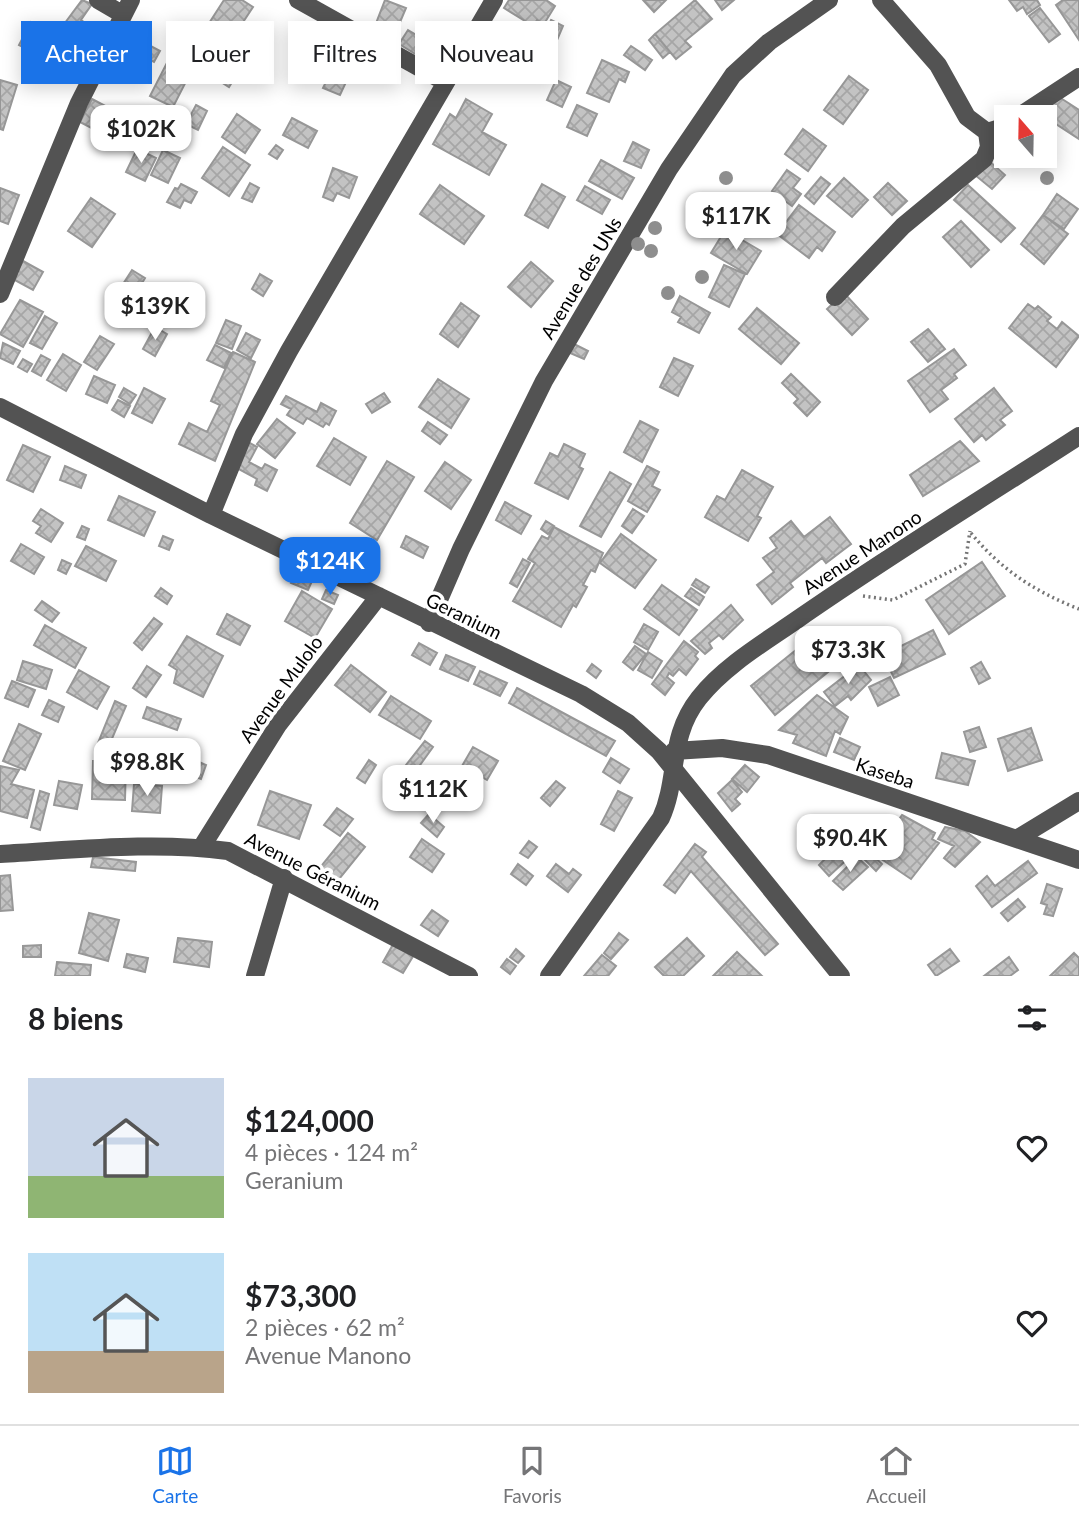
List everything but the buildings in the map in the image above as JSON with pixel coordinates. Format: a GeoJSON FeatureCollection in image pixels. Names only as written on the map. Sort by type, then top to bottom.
{"type":"FeatureCollection","features":[{"type":"Feature","properties":{"kind":"street"},"geometry":{"type":"LineString","coordinates":[[0,293],[79,103],[127,7],[98,0]]}},
{"type":"Feature","properties":{"kind":"street"},"geometry":{"type":"LineString","coordinates":[[298,0],[415,65]]}},
{"type":"Feature","properties":{"kind":"street"},"geometry":{"type":"LineString","coordinates":[[481,21],[494,0]]}},
{"type":"Feature","properties":{"kind":"street","name":"Avenue des UNs"},"geometry":{"type":"LineString","coordinates":[[429,623],[461,549],[544,381],[669,169],[733,75],[769,41],[830,0]]}},
{"type":"Feature","properties":{"kind":"street"},"geometry":{"type":"LineString","coordinates":[[835,297],[904,226],[984,159],[989,147],[987,132],[967,117],[938,65],[881,0]]}},
{"type":"Feature","properties":{"kind":"street"},"geometry":{"type":"LineString","coordinates":[[1036,105],[1079,77]]}},
{"type":"Feature","properties":{"kind":"street"},"geometry":{"type":"LineString","coordinates":[[211,515],[244,434],[444,84]]}},
{"type":"Feature","properties":{"kind":"street"},"geometry":{"type":"LineString","coordinates":[[987,132],[994,130]]}},
{"type":"Feature","properties":{"kind":"street","name":"Geranium"},"geometry":{"type":"LineString","coordinates":[[0,407],[211,515],[606,709],[673,759],[841,976]]}},
{"type":"Feature","properties":{"kind":"street","name":"Avenue Manono"},"geometry":{"type":"LineString","coordinates":[[549,976],[661,818],[669,797],[673,759],[690,712],[717,680],[853,581],[1079,436]]}},
{"type":"Feature","properties":{"kind":"street","name":"Avenue Mulolo"},"geometry":{"type":"LineString","coordinates":[[201,848],[278,725],[379,596]]}},
{"type":"Feature","properties":{"kind":"street","name":"Kaseba"},"geometry":{"type":"LineString","coordinates":[[673,759],[722,748],[768,755],[1079,860]]}},
{"type":"Feature","properties":{"kind":"street"},"geometry":{"type":"LineString","coordinates":[[1018,838],[1079,801]]}},
{"type":"Feature","properties":{"kind":"street","name":"Avenue Géranium"},"geometry":{"type":"LineString","coordinates":[[0,854],[140,846],[228,851],[469,976]]}},
{"type":"Feature","properties":{"kind":"street"},"geometry":{"type":"LineString","coordinates":[[255,976],[284,878]]}},
{"type":"Feature","properties":{"kind":"path"},"geometry":{"type":"LineString","coordinates":[[957,515],[1008,571],[1039,593],[1079,609]]}},
{"type":"Feature","properties":{"kind":"path"},"geometry":{"type":"LineString","coordinates":[[853,581],[865,599],[893,600],[915,591],[965,564],[970,531]]}}]}
